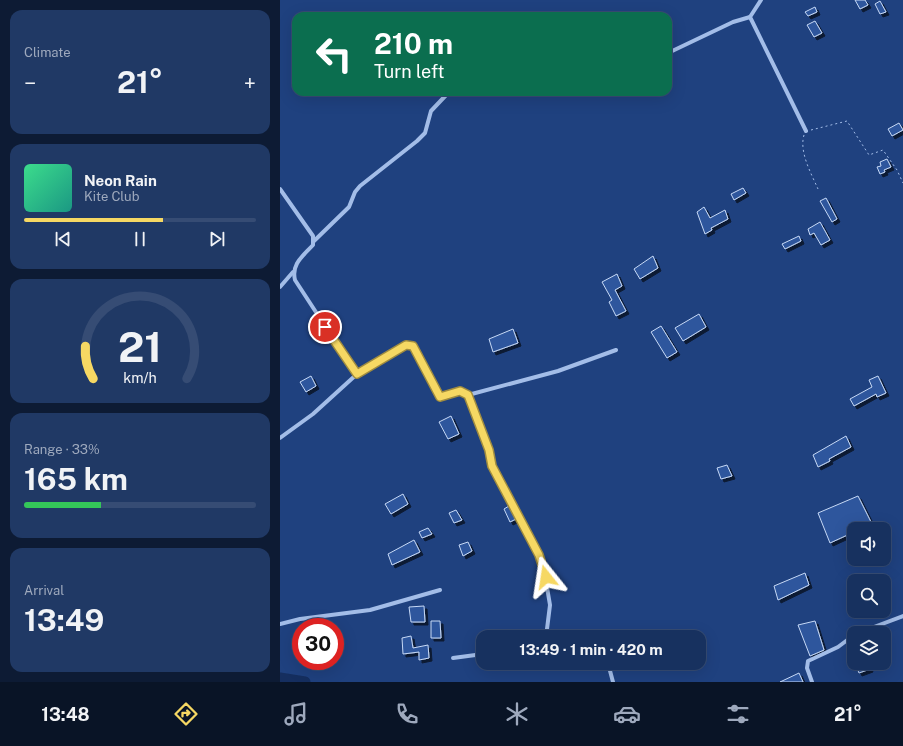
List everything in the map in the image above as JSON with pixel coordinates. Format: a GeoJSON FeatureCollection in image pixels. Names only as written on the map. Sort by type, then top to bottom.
{"type":"FeatureCollection","features":[{"type":"Feature","properties":{"kind":"street"},"geometry":{"type":"LineString","coordinates":[[672,51],[733,22],[750,17],[762,0]]}},
{"type":"Feature","properties":{"kind":"street"},"geometry":{"type":"LineString","coordinates":[[750,17],[806,131]]}},
{"type":"Feature","properties":{"kind":"street"},"geometry":{"type":"LineString","coordinates":[[357,374],[332,339],[295,280],[295,265],[313,245],[314,241],[349,207],[355,192],[360,186],[425,133],[431,111],[445,96]]}},
{"type":"Feature","properties":{"kind":"street"},"geometry":{"type":"LineString","coordinates":[[280,189],[313,236],[314,241]]}},
{"type":"Feature","properties":{"kind":"street"},"geometry":{"type":"LineString","coordinates":[[280,287],[294,272]]}},
{"type":"Feature","properties":{"kind":"street"},"geometry":{"type":"LineString","coordinates":[[280,438],[314,414],[357,374],[406,345],[410,344],[413,346],[440,397],[460,391],[468,395],[558,372],[616,350]]}},
{"type":"Feature","properties":{"kind":"street"},"geometry":{"type":"LineString","coordinates":[[468,395],[489,450],[492,466],[543,564],[550,605],[547,630]]}},
{"type":"Feature","properties":{"kind":"street"},"geometry":{"type":"LineString","coordinates":[[280,624],[300,619],[370,610],[440,590]]}},
{"type":"Feature","properties":{"kind":"street"},"geometry":{"type":"LineString","coordinates":[[877,626],[903,616]]}},
{"type":"Feature","properties":{"kind":"street"},"geometry":{"type":"LineString","coordinates":[[812,682],[807,668],[808,661],[838,647],[847,640]]}},
{"type":"Feature","properties":{"kind":"street"},"geometry":{"type":"LineString","coordinates":[[453,658],[476,655]]}},
{"type":"Feature","properties":{"kind":"street"},"geometry":{"type":"LineString","coordinates":[[610,670],[613,682]]}},
{"type":"Feature","properties":{"kind":"path"},"geometry":{"type":"LineString","coordinates":[[818,189],[809,167],[802,143],[806,131],[847,121],[869,155],[883,150],[897,170],[903,184]]}},
{"type":"Feature","properties":{"kind":"building"},"geometry":{"type":"Polygon","coordinates":[[[855,0],[865,0],[868,5],[860,9],[855,0]]]}},
{"type":"Feature","properties":{"kind":"building"},"geometry":{"type":"Polygon","coordinates":[[[880,1],[886,12],[880,14],[875,4],[880,1]]]}},
{"type":"Feature","properties":{"kind":"building"},"geometry":{"type":"Polygon","coordinates":[[[815,7],[817,12],[808,16],[805,12],[815,7]]]}},
{"type":"Feature","properties":{"kind":"building"},"geometry":{"type":"Polygon","coordinates":[[[815,21],[822,33],[814,37],[807,25],[815,21]]]}},
{"type":"Feature","properties":{"kind":"building"},"geometry":{"type":"Polygon","coordinates":[[[899,123],[903,130],[892,136],[888,129],[899,123]]]}},
{"type":"Feature","properties":{"kind":"building"},"geometry":{"type":"Polygon","coordinates":[[[887,159],[891,167],[884,170],[885,172],[880,174],[877,167],[881,166],[880,162],[887,159]]]}},
{"type":"Feature","properties":{"kind":"building"},"geometry":{"type":"Polygon","coordinates":[[[743,188],[746,193],[734,200],[731,194],[743,188]]]}},
{"type":"Feature","properties":{"kind":"building"},"geometry":{"type":"Polygon","coordinates":[[[826,198],[837,219],[832,222],[820,201],[826,198]]]}},
{"type":"Feature","properties":{"kind":"building"},"geometry":{"type":"Polygon","coordinates":[[[704,207],[710,218],[725,210],[728,219],[711,228],[712,230],[705,234],[697,212],[704,207]]]}},
{"type":"Feature","properties":{"kind":"building"},"geometry":{"type":"Polygon","coordinates":[[[820,222],[830,240],[821,245],[814,233],[810,235],[808,229],[820,222]]]}},
{"type":"Feature","properties":{"kind":"building"},"geometry":{"type":"Polygon","coordinates":[[[799,236],[801,241],[785,249],[782,244],[799,236]]]}},
{"type":"Feature","properties":{"kind":"building"},"geometry":{"type":"Polygon","coordinates":[[[653,256],[658,268],[640,279],[634,269],[653,256]]]}},
{"type":"Feature","properties":{"kind":"building"},"geometry":{"type":"Polygon","coordinates":[[[617,274],[622,286],[615,290],[626,311],[616,316],[609,302],[612,300],[602,282],[617,274]]]}},
{"type":"Feature","properties":{"kind":"building"},"geometry":{"type":"Polygon","coordinates":[[[699,314],[706,327],[683,341],[675,328],[699,314]]]}},
{"type":"Feature","properties":{"kind":"building"},"geometry":{"type":"Polygon","coordinates":[[[661,326],[677,352],[667,358],[651,332],[661,326]]]}},
{"type":"Feature","properties":{"kind":"building"},"geometry":{"type":"Polygon","coordinates":[[[513,329],[518,343],[493,352],[489,339],[513,329]]]}},
{"type":"Feature","properties":{"kind":"building"},"geometry":{"type":"Polygon","coordinates":[[[311,376],[316,386],[306,392],[300,382],[311,376]]]}},
{"type":"Feature","properties":{"kind":"building"},"geometry":{"type":"Polygon","coordinates":[[[878,376],[886,393],[877,397],[876,394],[854,406],[850,399],[872,387],[869,380],[878,376]]]}},
{"type":"Feature","properties":{"kind":"building"},"geometry":{"type":"Polygon","coordinates":[[[451,416],[459,434],[448,439],[439,422],[451,416]]]}},
{"type":"Feature","properties":{"kind":"building"},"geometry":{"type":"Polygon","coordinates":[[[846,436],[851,447],[818,467],[813,455],[846,436]]]}},
{"type":"Feature","properties":{"kind":"building"},"geometry":{"type":"Polygon","coordinates":[[[727,465],[732,476],[721,479],[717,468],[727,465]]]}},
{"type":"Feature","properties":{"kind":"building"},"geometry":{"type":"Polygon","coordinates":[[[403,494],[408,504],[391,514],[385,504],[403,494]]]}},
{"type":"Feature","properties":{"kind":"building"},"geometry":{"type":"Polygon","coordinates":[[[858,496],[871,522],[847,522],[847,535],[830,543],[818,513],[858,496]]]}},
{"type":"Feature","properties":{"kind":"building"},"geometry":{"type":"Polygon","coordinates":[[[509,506],[516,519],[510,522],[504,509],[509,506]]]}},
{"type":"Feature","properties":{"kind":"building"},"geometry":{"type":"Polygon","coordinates":[[[456,510],[462,520],[454,523],[449,513],[456,510]]]}},
{"type":"Feature","properties":{"kind":"building"},"geometry":{"type":"Polygon","coordinates":[[[428,528],[432,534],[422,538],[419,532],[428,528]]]}},
{"type":"Feature","properties":{"kind":"building"},"geometry":{"type":"Polygon","coordinates":[[[414,540],[420,552],[392,565],[388,554],[414,540]]]}},
{"type":"Feature","properties":{"kind":"building"},"geometry":{"type":"Polygon","coordinates":[[[468,542],[472,551],[463,556],[459,545],[468,542]]]}},
{"type":"Feature","properties":{"kind":"building"},"geometry":{"type":"Polygon","coordinates":[[[805,573],[809,585],[778,600],[774,586],[805,573]]]}},
{"type":"Feature","properties":{"kind":"building"},"geometry":{"type":"Polygon","coordinates":[[[424,606],[425,622],[411,622],[409,607],[424,606]]]}},
{"type":"Feature","properties":{"kind":"building"},"geometry":{"type":"Polygon","coordinates":[[[431,621],[440,621],[441,638],[431,638],[431,621]]]}},
{"type":"Feature","properties":{"kind":"building"},"geometry":{"type":"Polygon","coordinates":[[[815,621],[824,650],[810,656],[798,625],[815,621]]]}},
{"type":"Feature","properties":{"kind":"building"},"geometry":{"type":"Polygon","coordinates":[[[411,636],[413,648],[428,645],[429,658],[419,660],[419,652],[403,654],[402,638],[411,636]]]}},
{"type":"Feature","properties":{"kind":"building"},"geometry":{"type":"Polygon","coordinates":[[[858,670],[867,670],[859,673],[858,670]]]}},
{"type":"Feature","properties":{"kind":"building"},"geometry":{"type":"Polygon","coordinates":[[[799,673],[803,682],[780,682],[799,673]]]}},
{"type":"Feature","properties":{"kind":"waterway"},"geometry":{"type":"LineString","coordinates":[[280,678],[305,682]]}},
{"type":"Feature","properties":{"kind":"route"},"geometry":{"type":"LineString","coordinates":[[325,327],[357,374],[360,374],[406,345],[410,344],[413,346],[440,397],[460,391],[468,395],[489,450],[492,466],[539,555],[546,577]]}}]}
